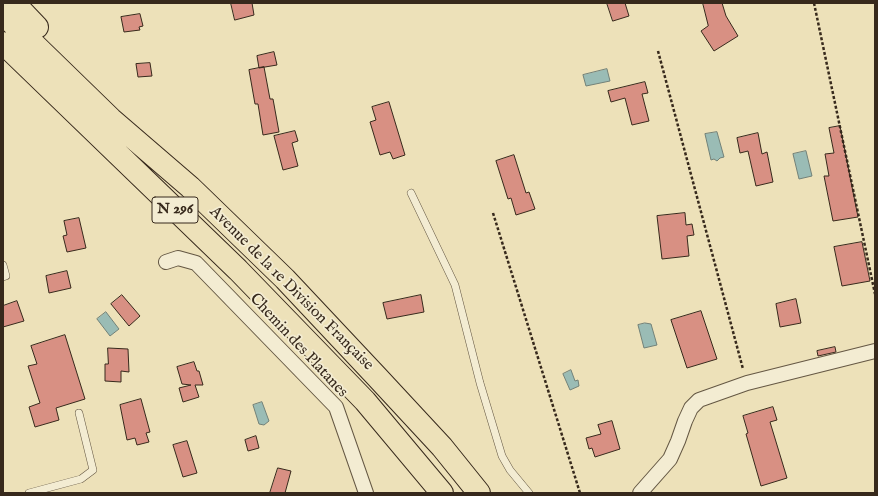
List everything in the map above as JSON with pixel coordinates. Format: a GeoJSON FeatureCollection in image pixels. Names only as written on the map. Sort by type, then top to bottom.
{"type":"FeatureCollection","features":[{"type":"Feature","properties":{"kind":"highway"},"geometry":{"type":"LineString","coordinates":[[14,3],[190,187]]}},
{"type":"Feature","properties":{"kind":"highway","name":"Avenue de la 1e Division Française"},"geometry":{"type":"LineString","coordinates":[[3,14],[111,119],[190,187],[285,279],[442,447],[478,493]]}},
{"type":"Feature","properties":{"kind":"highway","name":"Avenue de la 1e Division Française"},"geometry":{"type":"LineString","coordinates":[[3,43],[243,275],[365,401],[442,493]]}},
{"type":"Feature","properties":{"kind":"highway"},"geometry":{"type":"LineString","coordinates":[[3,58],[94,142],[212,244]]}},
{"type":"Feature","properties":{"kind":"street","name":"Chemin des Platanes"},"geometry":{"type":"LineString","coordinates":[[166,262],[178,258],[196,263],[336,407],[366,493]]}},
{"type":"Feature","properties":{"kind":"street"},"geometry":{"type":"LineString","coordinates":[[640,493],[670,459],[678,441],[684,421],[691,408],[699,400],[747,383],[875,351]]}},
{"type":"Feature","properties":{"kind":"lane"},"geometry":{"type":"LineString","coordinates":[[411,193],[455,285],[480,383],[502,456],[510,470],[529,493]]}},
{"type":"Feature","properties":{"kind":"lane"},"geometry":{"type":"LineString","coordinates":[[3,265],[6,276],[3,278]]}},
{"type":"Feature","properties":{"kind":"lane"},"geometry":{"type":"LineString","coordinates":[[29,493],[81,479],[93,470],[79,413]]}},
{"type":"Feature","properties":{"kind":"path"},"geometry":{"type":"LineString","coordinates":[[814,3],[875,294]]}},
{"type":"Feature","properties":{"kind":"path"},"geometry":{"type":"LineString","coordinates":[[658,51],[747,383]]}},
{"type":"Feature","properties":{"kind":"path"},"geometry":{"type":"LineString","coordinates":[[493,213],[580,493]]}},
{"type":"Feature","properties":{"kind":"water"},"geometry":{"type":"Polygon","coordinates":[[[607,69],[610,81],[586,86],[583,75],[607,69]]]}},
{"type":"Feature","properties":{"kind":"water"},"geometry":{"type":"Polygon","coordinates":[[[717,132],[724,157],[717,161],[714,159],[711,160],[705,134],[717,132]]]}},
{"type":"Feature","properties":{"kind":"water"},"geometry":{"type":"Polygon","coordinates":[[[806,151],[812,176],[799,179],[793,154],[806,151]]]}},
{"type":"Feature","properties":{"kind":"water"},"geometry":{"type":"Polygon","coordinates":[[[106,312],[119,329],[110,336],[97,319],[106,312]]]}},
{"type":"Feature","properties":{"kind":"water"},"geometry":{"type":"Polygon","coordinates":[[[645,323],[651,324],[657,345],[644,348],[638,325],[645,323]]]}},
{"type":"Feature","properties":{"kind":"water"},"geometry":{"type":"Polygon","coordinates":[[[571,370],[575,381],[578,380],[579,386],[570,390],[563,374],[571,370]]]}},
{"type":"Feature","properties":{"kind":"water"},"geometry":{"type":"Polygon","coordinates":[[[262,402],[269,421],[264,425],[259,424],[253,405],[262,402]]]}},
{"type":"Feature","properties":{"kind":"building"},"geometry":{"type":"Polygon","coordinates":[[[231,3],[252,3],[254,15],[235,20],[231,3]]]}},
{"type":"Feature","properties":{"kind":"building"},"geometry":{"type":"Polygon","coordinates":[[[607,3],[625,3],[629,16],[613,21],[607,3]]]}},
{"type":"Feature","properties":{"kind":"building"},"geometry":{"type":"Polygon","coordinates":[[[703,3],[722,3],[726,16],[738,36],[714,51],[701,31],[708,26],[703,3]]]}},
{"type":"Feature","properties":{"kind":"building"},"geometry":{"type":"Polygon","coordinates":[[[140,14],[143,26],[139,27],[140,30],[124,32],[121,17],[140,14]]]}},
{"type":"Feature","properties":{"kind":"building"},"geometry":{"type":"Polygon","coordinates":[[[274,52],[277,65],[259,68],[257,56],[274,52]]]}},
{"type":"Feature","properties":{"kind":"building"},"geometry":{"type":"Polygon","coordinates":[[[150,63],[152,76],[138,77],[136,64],[150,63]]]}},
{"type":"Feature","properties":{"kind":"building"},"geometry":{"type":"Polygon","coordinates":[[[264,67],[270,99],[273,99],[279,132],[263,135],[258,104],[255,104],[249,70],[264,67]]]}},
{"type":"Feature","properties":{"kind":"building"},"geometry":{"type":"Polygon","coordinates":[[[645,82],[648,93],[642,94],[649,121],[632,125],[625,98],[611,102],[608,91],[645,82]]]}},
{"type":"Feature","properties":{"kind":"building"},"geometry":{"type":"Polygon","coordinates":[[[389,102],[405,155],[393,159],[390,152],[380,155],[370,122],[376,120],[372,107],[389,102]]]}},
{"type":"Feature","properties":{"kind":"building"},"geometry":{"type":"Polygon","coordinates":[[[840,126],[858,217],[833,221],[824,176],[829,176],[825,154],[834,153],[829,128],[840,126]]]}},
{"type":"Feature","properties":{"kind":"building"},"geometry":{"type":"Polygon","coordinates":[[[295,131],[298,141],[292,143],[298,166],[283,170],[274,136],[295,131]]]}},
{"type":"Feature","properties":{"kind":"building"},"geometry":{"type":"Polygon","coordinates":[[[758,133],[762,154],[767,152],[773,182],[756,186],[748,151],[740,153],[737,138],[758,133]]]}},
{"type":"Feature","properties":{"kind":"building"},"geometry":{"type":"Polygon","coordinates":[[[514,155],[526,193],[529,192],[535,209],[516,215],[511,198],[508,199],[496,161],[514,155]]]}},
{"type":"Feature","properties":{"kind":"building"},"geometry":{"type":"Polygon","coordinates":[[[685,213],[686,225],[692,224],[694,235],[687,236],[689,256],[662,259],[657,216],[685,213]]]}},
{"type":"Feature","properties":{"kind":"building"},"geometry":{"type":"Polygon","coordinates":[[[79,218],[86,248],[67,252],[63,236],[67,235],[64,221],[79,218]]]}},
{"type":"Feature","properties":{"kind":"building"},"geometry":{"type":"Polygon","coordinates":[[[862,242],[870,281],[842,286],[834,247],[862,242]]]}},
{"type":"Feature","properties":{"kind":"building"},"geometry":{"type":"Polygon","coordinates":[[[67,271],[71,288],[49,293],[46,276],[67,271]]]}},
{"type":"Feature","properties":{"kind":"building"},"geometry":{"type":"Polygon","coordinates":[[[122,295],[140,316],[129,326],[111,304],[122,295]]]}},
{"type":"Feature","properties":{"kind":"building"},"geometry":{"type":"Polygon","coordinates":[[[421,295],[424,312],[387,319],[383,303],[421,295]]]}},
{"type":"Feature","properties":{"kind":"building"},"geometry":{"type":"Polygon","coordinates":[[[796,299],[801,323],[780,327],[776,304],[796,299]]]}},
{"type":"Feature","properties":{"kind":"building"},"geometry":{"type":"Polygon","coordinates":[[[17,301],[24,321],[3,327],[3,306],[17,301]]]}},
{"type":"Feature","properties":{"kind":"building"},"geometry":{"type":"Polygon","coordinates":[[[701,311],[717,359],[687,368],[671,320],[701,311]]]}},
{"type":"Feature","properties":{"kind":"building"},"geometry":{"type":"Polygon","coordinates":[[[65,335],[85,399],[56,408],[59,420],[35,427],[29,407],[40,403],[28,366],[37,364],[31,346],[65,335]]]}},
{"type":"Feature","properties":{"kind":"building"},"geometry":{"type":"Polygon","coordinates":[[[835,347],[836,352],[818,356],[817,351],[835,347]]]}},
{"type":"Feature","properties":{"kind":"building"},"geometry":{"type":"Polygon","coordinates":[[[108,348],[128,349],[129,372],[121,371],[121,382],[105,381],[105,364],[108,364],[108,348]]]}},
{"type":"Feature","properties":{"kind":"building"},"geometry":{"type":"Polygon","coordinates":[[[194,362],[197,371],[199,371],[203,385],[195,385],[199,397],[183,402],[179,388],[191,385],[182,384],[177,367],[194,362]]]}},
{"type":"Feature","properties":{"kind":"building"},"geometry":{"type":"Polygon","coordinates":[[[141,399],[150,432],[146,433],[149,442],[137,445],[135,438],[127,440],[120,405],[141,399]]]}},
{"type":"Feature","properties":{"kind":"building"},"geometry":{"type":"Polygon","coordinates":[[[773,407],[777,420],[770,422],[787,478],[761,486],[746,434],[748,433],[743,416],[773,407]]]}},
{"type":"Feature","properties":{"kind":"building"},"geometry":{"type":"Polygon","coordinates":[[[612,421],[620,449],[595,457],[592,448],[589,449],[586,438],[601,434],[598,425],[612,421]]]}},
{"type":"Feature","properties":{"kind":"building"},"geometry":{"type":"Polygon","coordinates":[[[256,436],[259,448],[248,451],[245,440],[256,436]]]}},
{"type":"Feature","properties":{"kind":"building"},"geometry":{"type":"Polygon","coordinates":[[[187,441],[197,473],[183,477],[173,445],[187,441]]]}},
{"type":"Feature","properties":{"kind":"building"},"geometry":{"type":"Polygon","coordinates":[[[278,468],[291,471],[285,493],[270,493],[278,468]]]}}]}
